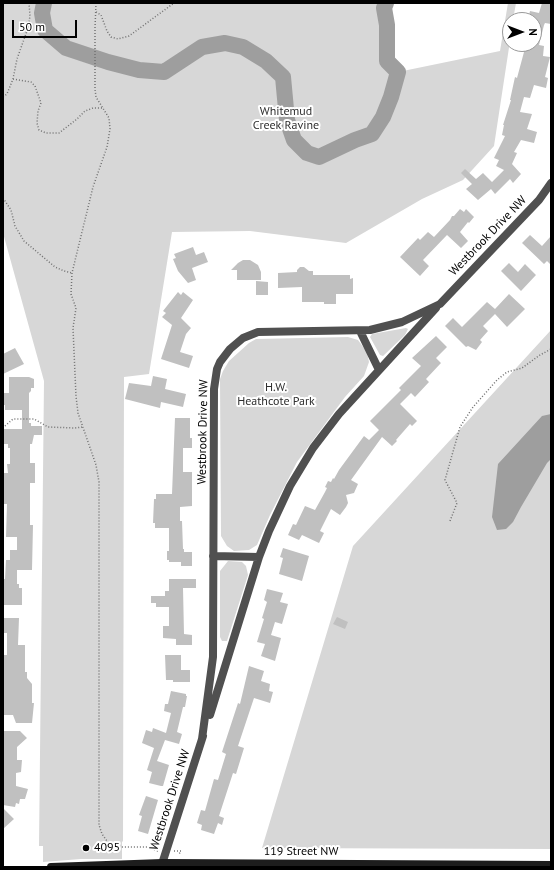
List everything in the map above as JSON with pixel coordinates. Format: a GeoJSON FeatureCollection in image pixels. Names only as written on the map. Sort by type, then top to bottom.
{"type":"FeatureCollection","features":[{"type":"Feature","properties":{"kind":"main road","name":"119 Street NW"},"geometry":{"type":"LineString","coordinates":[[51,867],[162,865],[551,865]]}},
{"type":"Feature","properties":{"kind":"street","name":"Westbrook Drive NW"},"geometry":{"type":"LineString","coordinates":[[162,865],[259,557],[269,531],[287,493],[309,454],[339,414],[440,304],[539,200],[551,183]]}},
{"type":"Feature","properties":{"kind":"street","name":"Westbrook Drive NW"},"geometry":{"type":"LineString","coordinates":[[202,739],[213,657],[214,389],[217,369],[220,362],[230,349],[243,338],[258,332],[370,330],[402,322],[440,304]]}},
{"type":"Feature","properties":{"kind":"street"},"geometry":{"type":"LineString","coordinates":[[360,330],[379,370]]}},
{"type":"Feature","properties":{"kind":"street"},"geometry":{"type":"LineString","coordinates":[[213,556],[259,557]]}},
{"type":"Feature","properties":{"kind":"path"},"geometry":{"type":"LineString","coordinates":[[3,97],[7,94],[13,79],[16,59],[28,28],[30,16],[29,3]]}},
{"type":"Feature","properties":{"kind":"path"},"geometry":{"type":"LineString","coordinates":[[96,3],[95,89],[96,97],[104,108],[110,123],[109,138],[93,187],[72,273],[72,294],[76,308],[73,328],[78,413],[96,465],[99,482],[99,825],[102,834],[113,845],[121,847],[149,847],[156,851]]}},
{"type":"Feature","properties":{"kind":"path"},"geometry":{"type":"LineString","coordinates":[[96,12],[101,15],[111,37],[118,39],[129,36],[174,3]]}},
{"type":"Feature","properties":{"kind":"path"},"geometry":{"type":"LineString","coordinates":[[13,79],[31,82],[35,86],[41,103],[38,111],[37,123],[39,130],[46,133],[58,133],[85,111],[93,108],[104,108]]}},
{"type":"Feature","properties":{"kind":"path"},"geometry":{"type":"LineString","coordinates":[[3,198],[11,210],[15,226],[24,241],[55,267],[72,273]]}},
{"type":"Feature","properties":{"kind":"path"},"geometry":{"type":"LineString","coordinates":[[450,522],[457,503],[445,480],[460,427],[473,407],[497,380],[507,372],[522,368],[551,349]]}},
{"type":"Feature","properties":{"kind":"path"},"geometry":{"type":"LineString","coordinates":[[5,426],[13,419],[34,419],[48,427],[83,428]]}},
{"type":"Feature","properties":{"kind":"green space","name":"Whitemud Creek Ravine"},"geometry":{"type":"Polygon","coordinates":[[[3,3],[386,3],[384,8],[387,25],[387,61],[398,72],[500,51],[502,39],[502,52],[508,52],[494,146],[463,180],[422,199],[346,243],[250,231],[172,232],[149,374],[124,377],[122,859],[81,859],[43,862],[43,846],[39,846],[44,381],[3,233],[3,3]]]}},
{"type":"Feature","properties":{"kind":"green space","name":"Whitemud Creek Ravine"},"geometry":{"type":"Polygon","coordinates":[[[508,3],[516,3],[514,12],[506,12],[508,3]]]}},
{"type":"Feature","properties":{"kind":"green space"},"geometry":{"type":"Polygon","coordinates":[[[406,328],[408,329],[405,335],[383,356],[380,355],[370,337],[372,334],[406,328]]]}},
{"type":"Feature","properties":{"kind":"green space"},"geometry":{"type":"Polygon","coordinates":[[[551,330],[551,849],[262,848],[353,546],[551,330]]]}},
{"type":"Feature","properties":{"kind":"green space","name":"H.W. Heathcote Park"},"geometry":{"type":"Polygon","coordinates":[[[348,337],[358,340],[367,352],[369,362],[364,376],[345,397],[297,462],[270,515],[257,545],[249,550],[234,551],[227,546],[221,536],[220,379],[223,371],[229,361],[249,343],[256,339],[348,337]]]}},
{"type":"Feature","properties":{"kind":"green space"},"geometry":{"type":"Polygon","coordinates":[[[228,561],[242,562],[246,566],[248,575],[227,641],[222,641],[220,637],[220,571],[228,561]]]}},
{"type":"Feature","properties":{"kind":"shaded area"},"geometry":{"type":"Polygon","coordinates":[[[551,414],[551,459],[547,463],[513,522],[506,529],[497,530],[492,517],[498,464],[542,416],[551,414]]]}},
{"type":"Feature","properties":{"kind":"building"},"geometry":{"type":"Polygon","coordinates":[[[542,3],[551,3],[551,24],[545,23],[542,33],[542,12],[539,12],[542,3]]]}},
{"type":"Feature","properties":{"kind":"building"},"geometry":{"type":"Polygon","coordinates":[[[542,46],[544,46],[543,56],[550,57],[545,77],[548,78],[546,88],[534,85],[530,98],[524,97],[520,112],[532,114],[527,129],[537,132],[534,143],[521,140],[514,152],[517,153],[512,164],[521,174],[513,183],[510,179],[495,194],[491,189],[478,200],[466,189],[472,184],[461,173],[465,169],[476,179],[483,173],[492,182],[504,170],[496,166],[499,160],[494,158],[505,136],[502,135],[503,125],[511,100],[515,77],[517,78],[524,52],[542,52],[542,46]]]}},
{"type":"Feature","properties":{"kind":"building"},"geometry":{"type":"Polygon","coordinates":[[[460,209],[464,212],[466,209],[474,217],[460,232],[468,241],[461,248],[447,235],[423,260],[429,266],[420,276],[400,257],[418,238],[420,240],[428,232],[434,237],[460,209]]]}},
{"type":"Feature","properties":{"kind":"building"},"geometry":{"type":"Polygon","coordinates":[[[530,235],[542,246],[551,236],[551,265],[547,261],[544,264],[522,243],[530,235]]]}},
{"type":"Feature","properties":{"kind":"building"},"geometry":{"type":"Polygon","coordinates":[[[193,247],[196,255],[204,252],[208,262],[192,268],[196,280],[188,283],[178,271],[173,259],[176,258],[174,254],[193,247]]]}},
{"type":"Feature","properties":{"kind":"building"},"geometry":{"type":"Polygon","coordinates":[[[243,260],[250,260],[258,265],[261,272],[261,280],[237,280],[237,270],[231,270],[243,260]]]}},
{"type":"Feature","properties":{"kind":"building"},"geometry":{"type":"Polygon","coordinates":[[[509,263],[518,272],[525,264],[536,275],[521,291],[501,271],[509,263]]]}},
{"type":"Feature","properties":{"kind":"building"},"geometry":{"type":"Polygon","coordinates":[[[300,267],[313,271],[313,275],[350,275],[350,279],[353,278],[353,294],[336,294],[336,304],[324,304],[324,302],[302,302],[302,287],[278,288],[278,273],[297,272],[300,267]]]}},
{"type":"Feature","properties":{"kind":"building"},"geometry":{"type":"Polygon","coordinates":[[[256,281],[268,282],[268,295],[256,295],[256,281]]]}},
{"type":"Feature","properties":{"kind":"building"},"geometry":{"type":"Polygon","coordinates":[[[178,292],[181,295],[183,292],[193,300],[181,318],[191,328],[186,334],[180,352],[193,356],[189,368],[161,359],[172,325],[162,317],[166,313],[163,311],[178,292]]]}},
{"type":"Feature","properties":{"kind":"building"},"geometry":{"type":"Polygon","coordinates":[[[509,294],[525,309],[507,327],[495,314],[483,326],[488,331],[480,340],[482,342],[476,350],[468,346],[466,347],[445,326],[453,318],[462,327],[487,302],[495,309],[509,294]]]}},
{"type":"Feature","properties":{"kind":"building"},"geometry":{"type":"Polygon","coordinates":[[[436,336],[447,347],[436,358],[441,363],[426,379],[429,382],[415,397],[411,393],[400,404],[417,421],[412,426],[410,424],[392,446],[382,437],[351,480],[358,484],[354,493],[346,495],[348,503],[346,507],[340,515],[331,509],[320,531],[324,533],[319,543],[302,535],[299,540],[288,535],[293,524],[296,525],[305,506],[315,510],[327,488],[325,487],[328,481],[331,482],[333,478],[334,479],[364,436],[369,440],[379,430],[370,421],[401,390],[399,388],[421,366],[412,358],[436,336]]]}},
{"type":"Feature","properties":{"kind":"building"},"geometry":{"type":"Polygon","coordinates":[[[15,348],[24,364],[3,374],[3,354],[15,348]]]}},
{"type":"Feature","properties":{"kind":"building"},"geometry":{"type":"Polygon","coordinates":[[[153,376],[167,379],[165,389],[186,394],[183,407],[161,402],[160,408],[125,399],[129,383],[151,386],[153,376]]]}},
{"type":"Feature","properties":{"kind":"building"},"geometry":{"type":"Polygon","coordinates":[[[9,377],[29,377],[34,379],[34,388],[31,388],[29,393],[29,423],[31,423],[31,426],[42,426],[42,435],[34,435],[32,444],[30,444],[30,463],[35,463],[35,483],[30,483],[30,525],[33,525],[32,570],[17,570],[17,584],[19,584],[19,588],[22,588],[22,605],[3,605],[3,579],[5,579],[6,560],[10,560],[10,550],[17,550],[17,537],[6,537],[7,504],[4,504],[4,473],[8,473],[7,464],[10,464],[10,448],[8,448],[8,444],[4,444],[4,429],[22,429],[22,410],[5,410],[4,393],[9,393],[9,377]]]}},
{"type":"Feature","properties":{"kind":"building"},"geometry":{"type":"Polygon","coordinates":[[[175,418],[190,418],[190,438],[192,438],[192,448],[183,448],[183,472],[192,472],[192,506],[180,507],[180,521],[182,521],[183,549],[184,552],[192,552],[192,566],[181,566],[181,562],[169,562],[169,560],[167,560],[167,551],[169,551],[169,528],[155,528],[155,523],[153,523],[154,499],[156,499],[156,494],[172,494],[175,418]]]}},
{"type":"Feature","properties":{"kind":"building"},"geometry":{"type":"Polygon","coordinates":[[[283,548],[309,556],[302,581],[279,574],[283,558],[280,557],[283,548]]]}},
{"type":"Feature","properties":{"kind":"building"},"geometry":{"type":"Polygon","coordinates":[[[169,579],[196,579],[196,588],[183,588],[184,634],[192,635],[192,645],[176,645],[176,639],[163,638],[163,626],[169,626],[169,607],[156,607],[156,603],[151,603],[151,596],[165,596],[165,591],[169,591],[169,579]]]}},
{"type":"Feature","properties":{"kind":"building"},"geometry":{"type":"Polygon","coordinates":[[[267,589],[283,593],[280,602],[288,604],[282,624],[275,622],[271,635],[281,638],[275,661],[261,656],[265,644],[257,642],[264,619],[262,618],[267,602],[264,600],[267,589]]]}},
{"type":"Feature","properties":{"kind":"building"},"geometry":{"type":"Polygon","coordinates":[[[337,617],[348,622],[345,629],[333,624],[337,617]]]}},
{"type":"Feature","properties":{"kind":"building"},"geometry":{"type":"Polygon","coordinates":[[[3,618],[19,618],[18,645],[25,645],[25,672],[27,672],[27,678],[32,684],[32,703],[34,703],[32,723],[16,723],[13,715],[3,715],[3,655],[7,655],[7,633],[3,633],[3,618]]]}},
{"type":"Feature","properties":{"kind":"building"},"geometry":{"type":"Polygon","coordinates":[[[165,655],[181,655],[181,670],[190,670],[190,682],[173,682],[173,680],[166,680],[165,655]]]}},
{"type":"Feature","properties":{"kind":"building"},"geometry":{"type":"Polygon","coordinates":[[[249,666],[264,671],[261,681],[270,684],[269,691],[273,692],[270,703],[254,698],[238,746],[244,748],[236,774],[233,773],[219,816],[224,818],[222,825],[218,823],[214,834],[201,830],[202,825],[197,823],[201,810],[205,811],[214,779],[218,780],[226,754],[222,752],[238,703],[240,704],[249,666]]]}},
{"type":"Feature","properties":{"kind":"building"},"geometry":{"type":"Polygon","coordinates":[[[171,691],[186,694],[187,696],[177,732],[182,734],[179,744],[165,740],[157,761],[169,765],[163,786],[161,786],[149,783],[152,772],[147,770],[154,748],[142,743],[146,730],[152,732],[153,728],[166,733],[171,713],[164,711],[165,704],[168,704],[171,691]]]}},
{"type":"Feature","properties":{"kind":"building"},"geometry":{"type":"Polygon","coordinates":[[[3,731],[20,731],[27,738],[17,747],[17,760],[22,760],[21,772],[16,773],[16,786],[28,789],[25,799],[20,799],[19,804],[16,803],[15,807],[3,805],[3,731]]]}},
{"type":"Feature","properties":{"kind":"building"},"geometry":{"type":"Polygon","coordinates":[[[146,796],[158,800],[148,834],[138,831],[142,816],[139,815],[146,796]]]}},
{"type":"Feature","properties":{"kind":"building"},"geometry":{"type":"Polygon","coordinates":[[[3,808],[14,819],[3,829],[3,808]]]}},
{"type":"Feature","properties":{"kind":"waterway"},"geometry":{"type":"LineString","coordinates":[[44,3],[42,13],[45,30],[66,48],[108,62],[139,70],[164,72],[202,47],[225,43],[243,47],[266,61],[283,77],[287,120],[294,140],[307,153],[319,157],[355,140],[372,134],[383,117],[391,97],[398,72],[387,61],[387,25],[384,8],[386,3]]}},
{"type":"Feature","properties":{"kind":"place","name":"4095"},"geometry":{"type":"Point","coordinates":[86,848]}}]}
